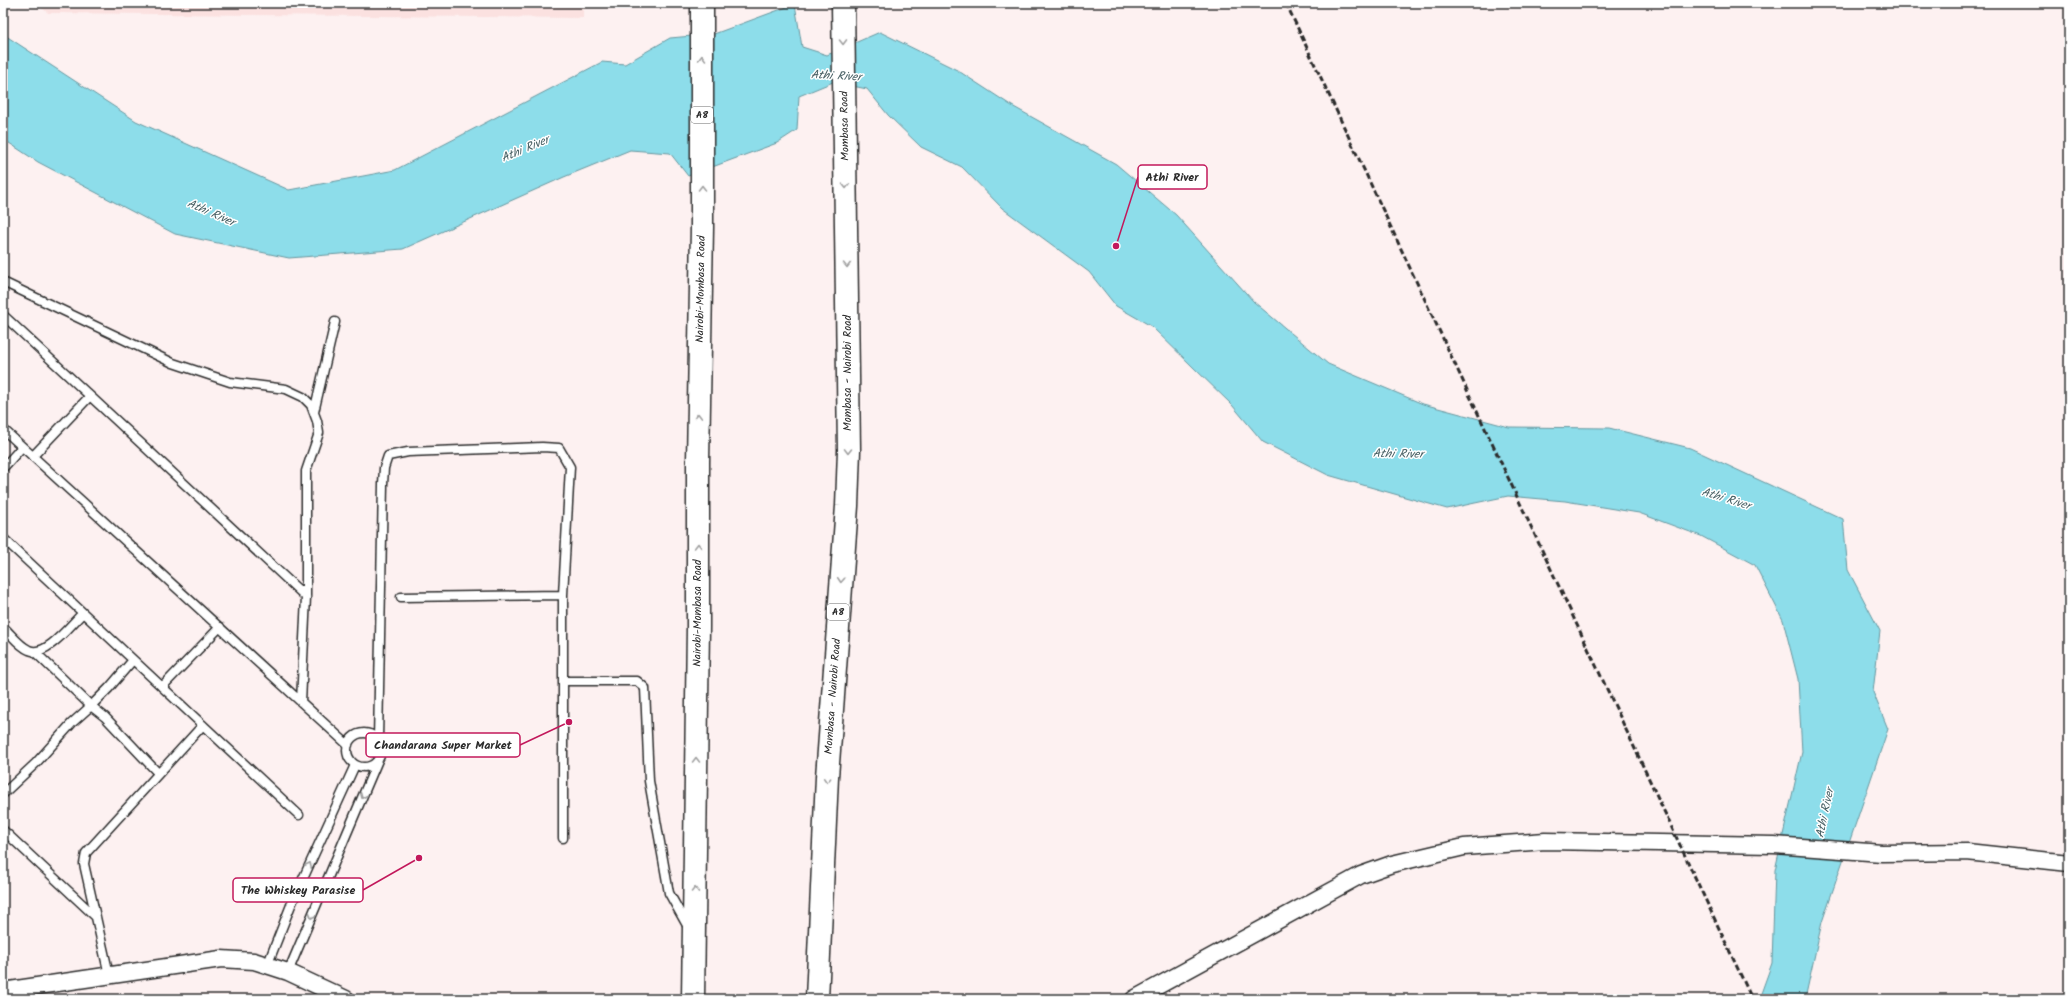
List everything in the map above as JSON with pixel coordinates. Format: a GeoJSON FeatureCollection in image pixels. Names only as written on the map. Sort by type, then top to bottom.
{"type":"FeatureCollection","features":[{"type":"Feature","properties":{"kind":"highway","name":"Nairobi-Mombasa Road"},"geometry":{"type":"LineString","coordinates":[[693,999],[695,940],[698,627],[698,454],[702,228],[702,3]]}},
{"type":"Feature","properties":{"kind":"highway","name":"Mombasa Road"},"geometry":{"type":"LineString","coordinates":[[843,3],[846,226]]}},
{"type":"Feature","properties":{"kind":"highway","name":"Mombasa - Nairobi Road"},"geometry":{"type":"LineString","coordinates":[[817,999],[828,777],[847,506],[849,442],[846,226]]}},
{"type":"Feature","properties":{"kind":"street"},"geometry":{"type":"LineString","coordinates":[[1138,998],[1361,875],[1392,864],[1464,847],[1545,841],[1774,845],[1882,853],[1967,852],[2069,863]]}},
{"type":"Feature","properties":{"kind":"street"},"geometry":{"type":"LineString","coordinates":[[3,990],[221,959],[254,961],[288,972],[346,999]]}},
{"type":"Feature","properties":{"kind":"lane"},"geometry":{"type":"LineString","coordinates":[[3,282],[174,363],[205,375],[230,382],[286,389],[303,397],[314,412],[319,433],[306,471],[306,597],[301,702]]}},
{"type":"Feature","properties":{"kind":"lane"},"geometry":{"type":"LineString","coordinates":[[3,315],[306,597]]}},
{"type":"Feature","properties":{"kind":"lane"},"geometry":{"type":"LineString","coordinates":[[314,412],[335,322]]}},
{"type":"Feature","properties":{"kind":"lane"},"geometry":{"type":"LineString","coordinates":[[32,456],[90,396]]}},
{"type":"Feature","properties":{"kind":"lane"},"geometry":{"type":"LineString","coordinates":[[3,429],[348,745]]}},
{"type":"Feature","properties":{"kind":"lane"},"geometry":{"type":"LineString","coordinates":[[3,468],[22,447]]}},
{"type":"Feature","properties":{"kind":"lane"},"geometry":{"type":"LineString","coordinates":[[378,740],[383,484],[384,468],[388,456],[408,452],[542,447],[559,448],[570,467],[563,595],[563,838]]}},
{"type":"Feature","properties":{"kind":"lane"},"geometry":{"type":"LineString","coordinates":[[3,538],[298,815]]}},
{"type":"Feature","properties":{"kind":"lane"},"geometry":{"type":"LineString","coordinates":[[401,597],[563,595]]}},
{"type":"Feature","properties":{"kind":"lane"},"geometry":{"type":"LineString","coordinates":[[35,652],[47,648],[83,613]]}},
{"type":"Feature","properties":{"kind":"lane"},"geometry":{"type":"LineString","coordinates":[[3,627],[27,650],[35,652],[91,706],[105,717],[158,773]]}},
{"type":"Feature","properties":{"kind":"lane"},"geometry":{"type":"LineString","coordinates":[[162,687],[220,628]]}},
{"type":"Feature","properties":{"kind":"lane"},"geometry":{"type":"LineString","coordinates":[[3,794],[36,763],[72,724],[109,688],[133,660]]}},
{"type":"Feature","properties":{"kind":"lane"},"geometry":{"type":"LineString","coordinates":[[563,681],[637,680],[645,688],[649,781],[670,893],[695,940]]}},
{"type":"Feature","properties":{"kind":"lane"},"geometry":{"type":"LineString","coordinates":[[109,975],[84,864],[86,853],[203,725]]}},
{"type":"Feature","properties":{"kind":"lane"},"geometry":{"type":"LineString","coordinates":[[288,972],[381,754],[381,746],[378,740],[372,735],[365,733],[358,734],[348,745],[348,753],[355,765],[363,767],[371,766],[378,760]]}},
{"type":"Feature","properties":{"kind":"lane"},"geometry":{"type":"LineString","coordinates":[[267,966],[291,905],[355,765]]}},
{"type":"Feature","properties":{"kind":"lane"},"geometry":{"type":"LineString","coordinates":[[3,830],[96,916]]}},
{"type":"Feature","properties":{"kind":"shaded area"},"geometry":{"type":"Polygon","coordinates":[[[36,3],[583,3],[583,18],[48,13],[36,3]]]}},
{"type":"Feature","properties":{"kind":"water"},"geometry":{"type":"Polygon","coordinates":[[[795,4],[802,47],[827,55],[880,32],[957,70],[1012,106],[1116,164],[1176,215],[1254,302],[1328,364],[1423,404],[1509,427],[1609,428],[1690,448],[1843,519],[1848,570],[1880,631],[1873,692],[1888,729],[1822,922],[1805,999],[1759,999],[1772,963],[1775,870],[1802,752],[1798,679],[1783,620],[1755,565],[1701,536],[1639,513],[1565,501],[1508,496],[1447,509],[1328,475],[1263,442],[1232,405],[1151,326],[1116,306],[1089,272],[1002,208],[962,167],[921,147],[888,115],[867,89],[833,82],[799,96],[797,130],[777,143],[688,176],[670,153],[630,150],[564,177],[403,249],[289,258],[175,234],[38,162],[3,139],[3,34],[136,121],[289,190],[395,170],[602,62],[625,64],[670,38],[714,34],[795,4]]]}},
{"type":"Feature","properties":{"kind":"railway"},"geometry":{"type":"LineString","coordinates":[[1286,3],[1752,999]]}},
{"type":"Feature","properties":{"kind":"place","name":"Athi River"},"geometry":{"type":"Point","coordinates":[1116,246]}},
{"type":"Feature","properties":{"kind":"place","name":"Chandarana Super Market"},"geometry":{"type":"Point","coordinates":[569,722]}},
{"type":"Feature","properties":{"kind":"place","name":"The Whiskey Parasise"},"geometry":{"type":"Point","coordinates":[419,858]}}]}
